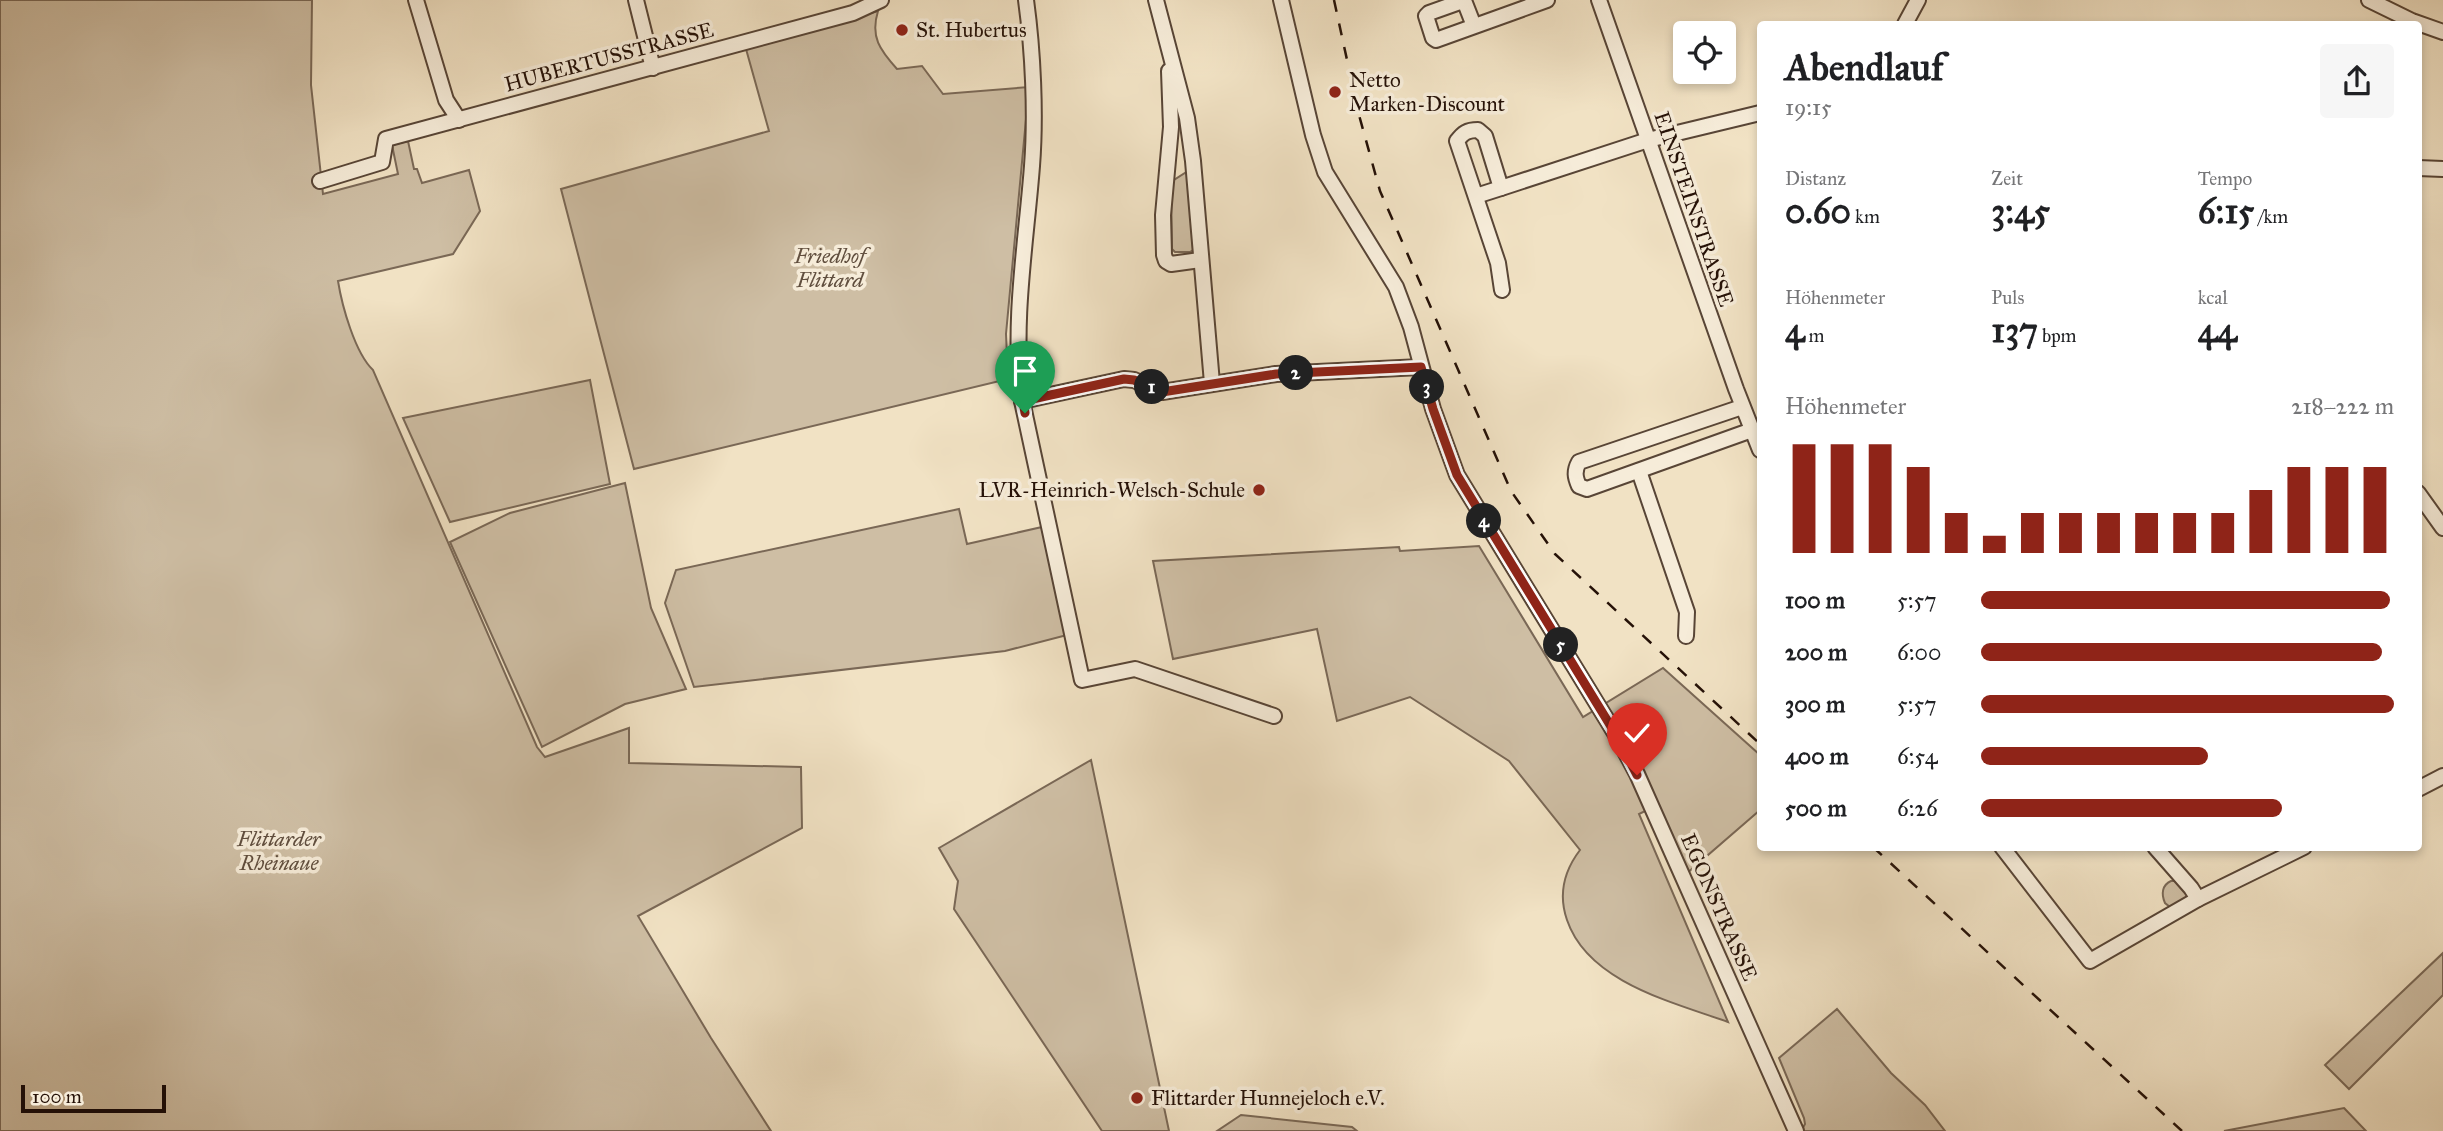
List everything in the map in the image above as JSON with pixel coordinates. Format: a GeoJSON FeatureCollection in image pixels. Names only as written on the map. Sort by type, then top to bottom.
{"type":"FeatureCollection","features":[{"type":"Feature","properties":{"kind":"street"},"geometry":{"type":"LineString","coordinates":[[416,0],[446,100],[459,120]]}},
{"type":"Feature","properties":{"kind":"street"},"geometry":{"type":"LineString","coordinates":[[636,0],[653,68]]}},
{"type":"Feature","properties":{"kind":"street","name":"HUBERTUSSTRASSE"},"geometry":{"type":"LineString","coordinates":[[320,181],[382,162],[386,139],[853,13],[881,0]]}},
{"type":"Feature","properties":{"kind":"street"},"geometry":{"type":"LineString","coordinates":[[1026,0],[1031,34],[1033,144],[1017,341],[1020,381],[1082,680],[1135,669],[1274,716]]}},
{"type":"Feature","properties":{"kind":"street"},"geometry":{"type":"LineString","coordinates":[[1156,0],[1187,118],[1212,383]]}},
{"type":"Feature","properties":{"kind":"street","name":"EGONSTRASSE"},"geometry":{"type":"LineString","coordinates":[[1282,0],[1313,135],[1325,172],[1396,287],[1433,409],[1457,475],[1611,727],[1637,775],[1796,1131]]}},
{"type":"Feature","properties":{"kind":"street"},"geometry":{"type":"LineString","coordinates":[[1474,26],[1547,0]]}},
{"type":"Feature","properties":{"kind":"street","name":"EINSTEINSTRASSE"},"geometry":{"type":"LineString","coordinates":[[1599,0],[1742,407],[1757,442]]}},
{"type":"Feature","properties":{"kind":"street"},"geometry":{"type":"LineString","coordinates":[[1907,21],[1918,0]]}},
{"type":"Feature","properties":{"kind":"street"},"geometry":{"type":"LineString","coordinates":[[2369,0],[2412,21]]}},
{"type":"Feature","properties":{"kind":"street"},"geometry":{"type":"LineString","coordinates":[[2422,25],[2443,32]]}},
{"type":"Feature","properties":{"kind":"street"},"geometry":{"type":"LineString","coordinates":[[1169,57],[1171,127],[1163,215],[1164,255],[1166,261],[1171,264],[1200,260]]}},
{"type":"Feature","properties":{"kind":"street"},"geometry":{"type":"LineString","coordinates":[[1476,196],[1648,140],[1757,114]]}},
{"type":"Feature","properties":{"kind":"street"},"geometry":{"type":"LineString","coordinates":[[1502,188],[1485,136],[1478,130],[1464,132],[1457,141],[1498,263],[1502,290]]}},
{"type":"Feature","properties":{"kind":"street"},"geometry":{"type":"LineString","coordinates":[[2422,168],[2443,169]]}},
{"type":"Feature","properties":{"kind":"street"},"geometry":{"type":"LineString","coordinates":[[1023,401],[1124,379],[1134,380],[1162,392],[1276,374],[1421,367]]}},
{"type":"Feature","properties":{"kind":"street"},"geometry":{"type":"LineString","coordinates":[[1742,407],[1579,462],[1575,478],[1579,486],[1587,489],[1752,430]]}},
{"type":"Feature","properties":{"kind":"street"},"geometry":{"type":"LineString","coordinates":[[1639,471],[1687,612],[1686,636]]}},
{"type":"Feature","properties":{"kind":"street"},"geometry":{"type":"LineString","coordinates":[[2422,499],[2443,528]]}},
{"type":"Feature","properties":{"kind":"street"},"geometry":{"type":"LineString","coordinates":[[2422,787],[2443,776]]}},
{"type":"Feature","properties":{"kind":"street"},"geometry":{"type":"LineString","coordinates":[[2005,851],[2090,961],[2198,899],[2296,851]]}},
{"type":"Feature","properties":{"kind":"street"},"geometry":{"type":"LineString","coordinates":[[2159,851],[2198,899]]}},
{"type":"Feature","properties":{"kind":"green space","name":"Flittarder Rheinaue"},"geometry":{"type":"Polygon","coordinates":[[[0,0],[312,0],[311,85],[323,194],[398,174],[392,145],[408,141],[414,169],[417,169],[422,183],[469,170],[480,211],[453,254],[338,281],[346,316],[360,352],[373,370],[537,747],[545,757],[629,728],[629,763],[801,767],[802,828],[638,916],[711,1038],[771,1131],[0,1131],[0,0]]]}},
{"type":"Feature","properties":{"kind":"green space","name":"Friedhof Flittard"},"geometry":{"type":"Polygon","coordinates":[[[878,11],[876,36],[886,56],[897,69],[922,66],[943,94],[1029,87],[1006,334],[1008,379],[634,469],[561,189],[769,131],[746,49],[878,11]]]}},
{"type":"Feature","properties":{"kind":"green space"},"geometry":{"type":"Polygon","coordinates":[[[1188,171],[1193,250],[1175,252],[1172,249],[1171,189],[1174,180],[1188,171]]]}},
{"type":"Feature","properties":{"kind":"green space"},"geometry":{"type":"Polygon","coordinates":[[[590,380],[610,484],[450,522],[403,418],[590,380]]]}},
{"type":"Feature","properties":{"kind":"green space"},"geometry":{"type":"Polygon","coordinates":[[[625,483],[651,608],[686,689],[625,704],[542,747],[450,542],[510,513],[625,483]]]}},
{"type":"Feature","properties":{"kind":"green space"},"geometry":{"type":"Polygon","coordinates":[[[959,509],[967,544],[1042,527],[1067,635],[1005,651],[694,687],[665,603],[676,570],[959,509]]]}},
{"type":"Feature","properties":{"kind":"green space"},"geometry":{"type":"Polygon","coordinates":[[[1479,546],[1583,717],[1663,668],[1757,752],[1757,813],[1686,874],[1655,806],[1639,814],[1728,1022],[1634,987],[1593,959],[1578,941],[1564,910],[1566,875],[1580,850],[1509,761],[1410,697],[1337,721],[1317,629],[1173,659],[1153,561],[1399,547],[1400,551],[1479,546]]]}},
{"type":"Feature","properties":{"kind":"green space"},"geometry":{"type":"Polygon","coordinates":[[[1091,760],[1169,1131],[1102,1131],[954,909],[958,881],[939,848],[1091,760]]]}},
{"type":"Feature","properties":{"kind":"green space"},"geometry":{"type":"Polygon","coordinates":[[[2171,881],[2177,881],[2189,895],[2188,899],[2170,907],[2165,903],[2163,893],[2164,887],[2171,881]]]}},
{"type":"Feature","properties":{"kind":"green space"},"geometry":{"type":"Polygon","coordinates":[[[2443,953],[2443,995],[2349,1089],[2325,1065],[2443,953]]]}},
{"type":"Feature","properties":{"kind":"green space"},"geometry":{"type":"Polygon","coordinates":[[[1837,1009],[1891,1073],[1925,1105],[1945,1131],[1801,1131],[1805,1124],[1804,1118],[1779,1058],[1837,1009]]]}},
{"type":"Feature","properties":{"kind":"green space"},"geometry":{"type":"Polygon","coordinates":[[[2344,1108],[2366,1131],[2224,1131],[2344,1108]]]}},
{"type":"Feature","properties":{"kind":"green space"},"geometry":{"type":"Polygon","coordinates":[[[1241,1115],[1352,1127],[1357,1131],[1217,1131],[1241,1115]]]}},
{"type":"Feature","properties":{"kind":"railway"},"geometry":{"type":"LineString","coordinates":[[1334,0],[1359,115],[1380,191],[1511,491],[1555,554],[1757,741]]}},
{"type":"Feature","properties":{"kind":"railway"},"geometry":{"type":"LineString","coordinates":[[1877,851],[2182,1131]]}},
{"type":"Feature","properties":{"kind":"place","name":"St. Hubertus"},"geometry":{"type":"Point","coordinates":[902,30]}},
{"type":"Feature","properties":{"kind":"place","name":"Netto Marken-Discount"},"geometry":{"type":"Point","coordinates":[1335,92]}},
{"type":"Feature","properties":{"kind":"place","name":"LVR-Heinrich-Welsch-Schule"},"geometry":{"type":"Point","coordinates":[1259,490]}},
{"type":"Feature","properties":{"kind":"place","name":"Flittarder Hunnejeloch e.V."},"geometry":{"type":"Point","coordinates":[1137,1098]}},
{"type":"Feature","properties":{"kind":"route"},"geometry":{"type":"LineString","coordinates":[[1025,413],[1023,401],[1124,379],[1134,380],[1162,392],[1276,374],[1421,367],[1457,475],[1618,738],[1637,775]]}}]}
